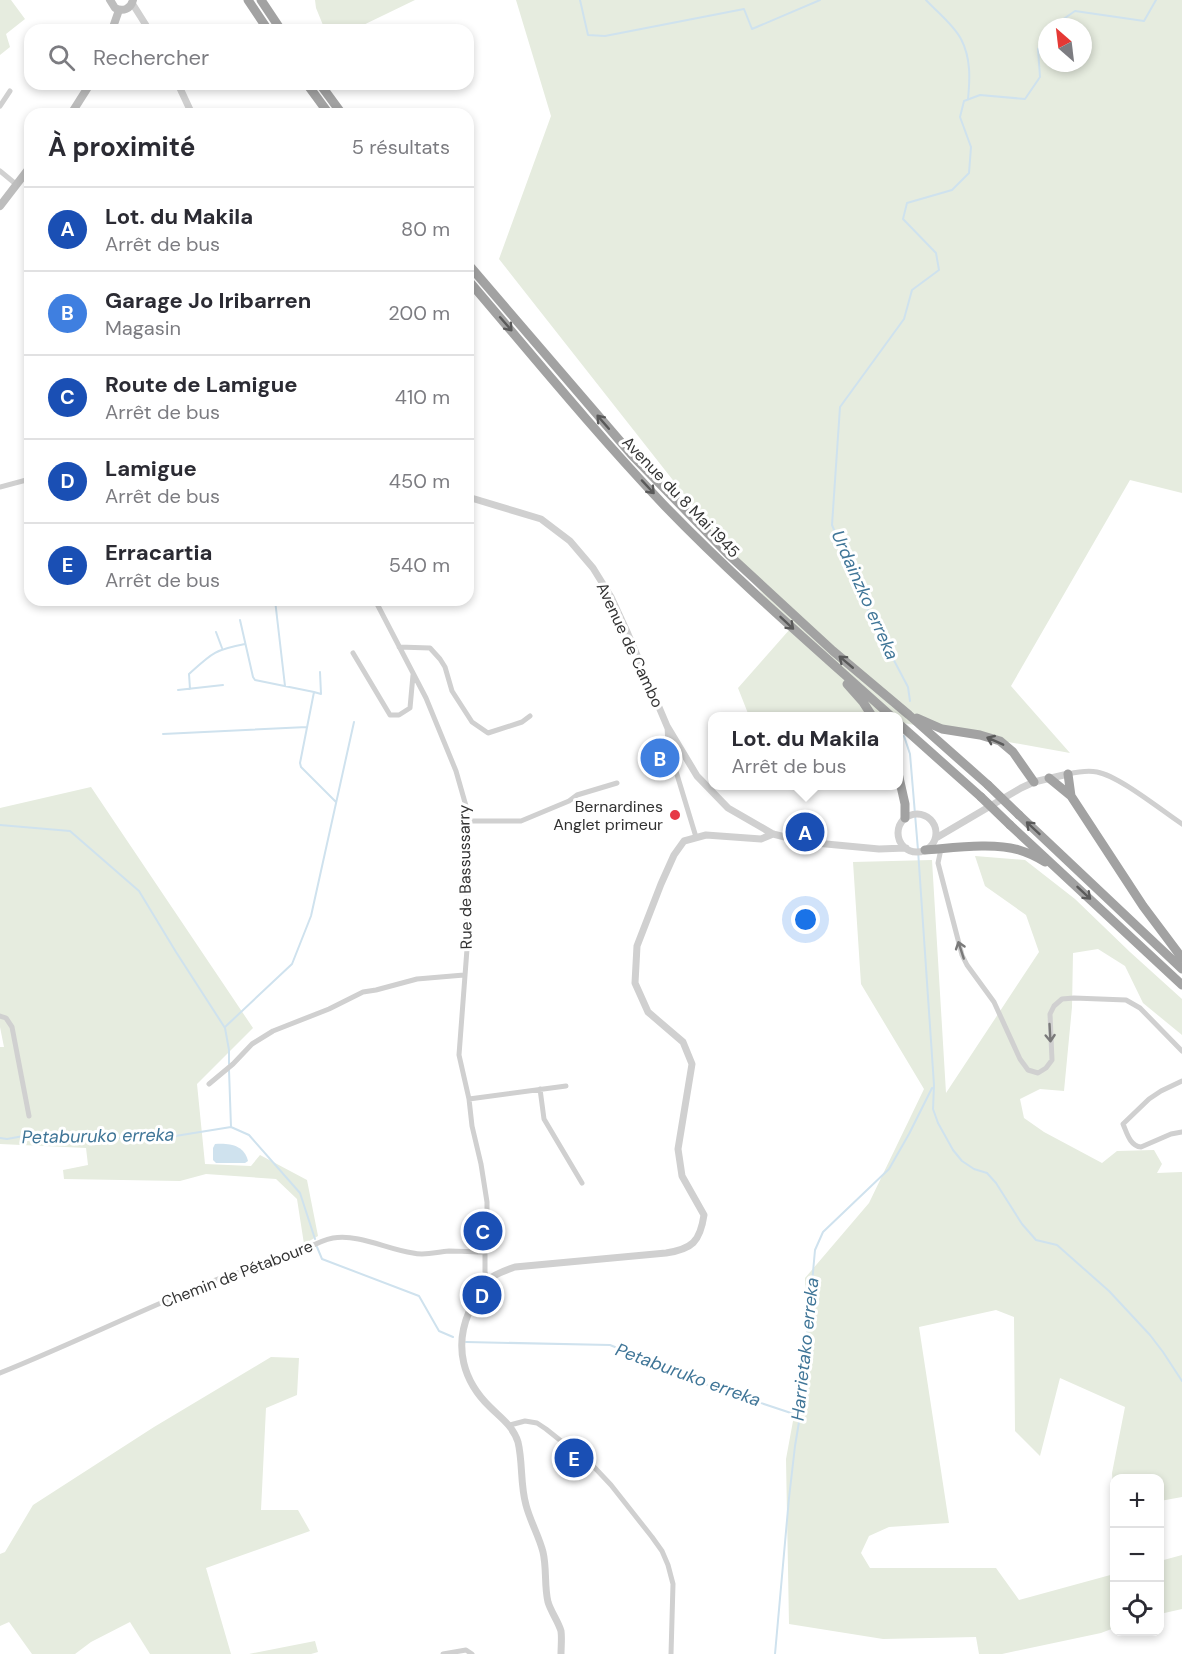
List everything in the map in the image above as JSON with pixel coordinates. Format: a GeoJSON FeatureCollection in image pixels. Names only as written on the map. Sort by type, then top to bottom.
{"type":"FeatureCollection","features":[{"type":"Feature","properties":{"kind":"highway"},"geometry":{"type":"LineString","coordinates":[[248,0],[264,24]]}},
{"type":"Feature","properties":{"kind":"highway"},"geometry":{"type":"LineString","coordinates":[[261,0],[277,24]]}},
{"type":"Feature","properties":{"kind":"highway"},"geometry":{"type":"LineString","coordinates":[[311,90],[324,108]]}},
{"type":"Feature","properties":{"kind":"highway"},"geometry":{"type":"LineString","coordinates":[[324,90],[338,108]]}},
{"type":"Feature","properties":{"kind":"highway","name":"Avenue du 8 Mai 1945"},"geometry":{"type":"LineString","coordinates":[[474,271],[613,433],[730,556],[833,651],[988,785],[1182,969]]}},
{"type":"Feature","properties":{"kind":"highway","name":"Avenue du 8 Mai 1945"},"geometry":{"type":"LineString","coordinates":[[474,287],[614,451],[656,496],[722,563],[885,712]]}},
{"type":"Feature","properties":{"kind":"highway"},"geometry":{"type":"LineString","coordinates":[[828,661],[869,712]]}},
{"type":"Feature","properties":{"kind":"highway"},"geometry":{"type":"LineString","coordinates":[[909,715],[942,729],[980,735],[1000,741],[1013,752],[1034,782]]}},
{"type":"Feature","properties":{"kind":"highway"},"geometry":{"type":"LineString","coordinates":[[903,728],[981,797],[1182,985]]}},
{"type":"Feature","properties":{"kind":"highway"},"geometry":{"type":"LineString","coordinates":[[1068,774],[1071,796]]}},
{"type":"Feature","properties":{"kind":"highway"},"geometry":{"type":"LineString","coordinates":[[1049,778],[1071,796],[1143,906],[1182,958]]}},
{"type":"Feature","properties":{"kind":"highway"},"geometry":{"type":"LineString","coordinates":[[902,790],[908,817]]}},
{"type":"Feature","properties":{"kind":"highway"},"geometry":{"type":"LineString","coordinates":[[920,851],[997,846],[1031,854],[1059,869]]}},
{"type":"Feature","properties":{"kind":"main road"},"geometry":{"type":"LineString","coordinates":[[110,0],[112,6],[119,10],[127,9],[133,2]]}},
{"type":"Feature","properties":{"kind":"main road"},"geometry":{"type":"LineString","coordinates":[[114,24],[119,10]]}},
{"type":"Feature","properties":{"kind":"main road"},"geometry":{"type":"LineString","coordinates":[[74,108],[86,90]]}},
{"type":"Feature","properties":{"kind":"main road"},"geometry":{"type":"LineString","coordinates":[[0,206],[24,176]]}},
{"type":"Feature","properties":{"kind":"street"},"geometry":{"type":"LineString","coordinates":[[133,2],[146,24]]}},
{"type":"Feature","properties":{"kind":"street"},"geometry":{"type":"LineString","coordinates":[[181,90],[189,108]]}},
{"type":"Feature","properties":{"kind":"street"},"geometry":{"type":"LineString","coordinates":[[0,106],[9,92]]}},
{"type":"Feature","properties":{"kind":"street"},"geometry":{"type":"LineString","coordinates":[[0,171],[17,186]]}},
{"type":"Feature","properties":{"kind":"street"},"geometry":{"type":"LineString","coordinates":[[0,487],[24,481]]}},
{"type":"Feature","properties":{"kind":"street","name":"Avenue de Cambo"},"geometry":{"type":"LineString","coordinates":[[474,499],[541,519],[570,541],[593,567],[624,624],[667,726],[697,776],[708,788]]}},
{"type":"Feature","properties":{"kind":"street","name":"Rue de Bassussarry"},"geometry":{"type":"LineString","coordinates":[[378,606],[426,698],[456,771],[466,806],[467,949],[459,1055],[487,1202],[488,1236],[485,1252],[487,1279]]}},
{"type":"Feature","properties":{"kind":"street"},"geometry":{"type":"LineString","coordinates":[[399,647],[430,648],[445,667],[453,691],[472,722],[488,733],[522,722],[530,716]]}},
{"type":"Feature","properties":{"kind":"street"},"geometry":{"type":"LineString","coordinates":[[353,653],[390,715],[399,715],[410,708],[413,673]]}},
{"type":"Feature","properties":{"kind":"street","name":"Avenue de Cambo"},"geometry":{"type":"LineString","coordinates":[[667,726],[668,745],[696,837]]}},
{"type":"Feature","properties":{"kind":"street"},"geometry":{"type":"LineString","coordinates":[[936,838],[1034,782],[1084,771],[1098,772],[1114,778],[1182,824]]}},
{"type":"Feature","properties":{"kind":"street"},"geometry":{"type":"LineString","coordinates":[[467,821],[520,821],[569,801],[577,795],[617,783]]}},
{"type":"Feature","properties":{"kind":"street","name":"Avenue de Cambo"},"geometry":{"type":"LineString","coordinates":[[710,790],[728,808],[773,834],[805,842],[879,849],[906,848]]}},
{"type":"Feature","properties":{"kind":"street"},"geometry":{"type":"LineString","coordinates":[[920,814],[930,819],[935,825],[936,838],[933,844],[920,851],[906,848],[900,841],[899,826],[908,817],[920,814]]}},
{"type":"Feature","properties":{"kind":"street"},"geometry":{"type":"LineString","coordinates":[[935,825],[954,827]]}},
{"type":"Feature","properties":{"kind":"street"},"geometry":{"type":"LineString","coordinates":[[561,1654],[561,1631],[545,1588],[543,1552],[526,1506],[522,1487],[518,1441],[510,1425],[477,1392],[465,1370],[461,1336],[464,1323],[476,1293],[487,1279],[497,1273],[515,1268],[675,1252],[690,1245],[699,1237],[704,1215],[682,1176],[678,1149],[692,1064],[683,1042],[648,1012],[635,983],[637,946],[661,884],[674,855],[684,841],[706,836],[761,839],[773,834]]}},
{"type":"Feature","properties":{"kind":"street"},"geometry":{"type":"LineString","coordinates":[[879,849],[888,846],[899,836]]}},
{"type":"Feature","properties":{"kind":"street"},"geometry":{"type":"LineString","coordinates":[[941,849],[938,863],[962,955],[967,966],[994,1002],[1020,1059],[1028,1070],[1038,1073],[1052,1060],[1050,1014],[1054,1006],[1062,999],[1126,1000],[1140,1008],[1182,1051]]}},
{"type":"Feature","properties":{"kind":"street"},"geometry":{"type":"LineString","coordinates":[[209,1084],[252,1044],[273,1031],[329,1009],[363,992],[417,979],[465,975]]}},
{"type":"Feature","properties":{"kind":"street"},"geometry":{"type":"LineString","coordinates":[[0,1016],[6,1018],[12,1027],[29,1116]]}},
{"type":"Feature","properties":{"kind":"street"},"geometry":{"type":"LineString","coordinates":[[1182,1081],[1149,1099],[1123,1124],[1127,1135],[1136,1146],[1141,1147],[1182,1131]]}},
{"type":"Feature","properties":{"kind":"street"},"geometry":{"type":"LineString","coordinates":[[469,1099],[566,1086]]}},
{"type":"Feature","properties":{"kind":"street"},"geometry":{"type":"LineString","coordinates":[[540,1089],[544,1119],[582,1183]]}},
{"type":"Feature","properties":{"kind":"street","name":"Chemin de Pétaboure"},"geometry":{"type":"LineString","coordinates":[[0,1373],[216,1280],[300,1253],[321,1241],[333,1238],[379,1243],[425,1255],[447,1251],[485,1252]]}},
{"type":"Feature","properties":{"kind":"street"},"geometry":{"type":"LineString","coordinates":[[510,1425],[525,1421],[537,1423],[546,1429],[595,1468],[652,1537],[665,1558],[673,1584],[671,1654]]}},
{"type":"Feature","properties":{"kind":"street"},"geometry":{"type":"LineString","coordinates":[[443,1654],[466,1650],[472,1654]]}},
{"type":"Feature","properties":{"kind":"shaded area"},"geometry":{"type":"Polygon","coordinates":[[[0,0],[11,0],[25,19],[6,34],[10,47],[0,55],[0,0]]]}},
{"type":"Feature","properties":{"kind":"shaded area"},"geometry":{"type":"Polygon","coordinates":[[[315,0],[415,0],[365,24],[323,24],[315,0]]]}},
{"type":"Feature","properties":{"kind":"shaded area"},"geometry":{"type":"Polygon","coordinates":[[[516,0],[1182,0],[1182,493],[1130,480],[1011,686],[1070,753],[903,723],[903,712],[747,712],[738,688],[790,629],[499,259],[551,116],[516,0]]]}},
{"type":"Feature","properties":{"kind":"shaded area"},"geometry":{"type":"Polygon","coordinates":[[[91,787],[253,1028],[197,1084],[205,1164],[251,1166],[260,1155],[307,1180],[318,1236],[304,1244],[297,1199],[276,1179],[206,1174],[180,1181],[64,1179],[63,1170],[88,1165],[86,1148],[0,1144],[0,1047],[4,1047],[0,1027],[0,808],[91,787]]]}},
{"type":"Feature","properties":{"kind":"shaded area"},"geometry":{"type":"Polygon","coordinates":[[[975,856],[1025,860],[1075,899],[1182,999],[1182,1035],[1143,1003],[1125,966],[1098,949],[1073,953],[1072,1007],[1064,1091],[1040,1089],[1020,1099],[1024,1118],[1044,1132],[1102,1163],[1117,1151],[1154,1150],[1162,1164],[1157,1173],[1182,1172],[1182,1497],[1164,1500],[1164,1474],[1112,1474],[1125,1407],[1060,1378],[1040,1456],[1015,1431],[1014,1317],[996,1310],[919,1327],[949,1523],[889,1527],[869,1536],[861,1553],[870,1568],[996,1568],[1019,1600],[1110,1575],[1110,1630],[1002,1654],[979,1654],[976,1637],[883,1639],[789,1624],[786,1459],[807,1345],[805,1278],[869,1203],[924,1089],[861,984],[853,862],[932,860],[946,1093],[1039,952],[1026,915],[985,886],[975,856]]]}},
{"type":"Feature","properties":{"kind":"shaded area"},"geometry":{"type":"Polygon","coordinates":[[[271,1357],[299,1358],[297,1395],[266,1408],[261,1510],[298,1510],[310,1531],[206,1568],[231,1654],[150,1654],[130,1622],[91,1642],[75,1654],[32,1654],[9,1622],[0,1626],[0,1554],[5,1552],[33,1505],[154,1427],[271,1357]]]}},
{"type":"Feature","properties":{"kind":"shaded area"},"geometry":{"type":"Polygon","coordinates":[[[1182,1555],[1182,1609],[1164,1613],[1164,1582],[1164,1560],[1182,1555]]]}},
{"type":"Feature","properties":{"kind":"shaded area"},"geometry":{"type":"Polygon","coordinates":[[[315,1641],[318,1652],[311,1654],[249,1654],[315,1641]]]}},
{"type":"Feature","properties":{"kind":"water"},"geometry":{"type":"Polygon","coordinates":[[[215,1144],[240,1148],[248,1161],[245,1163],[216,1163],[213,1160],[215,1144]]]}},
{"type":"Feature","properties":{"kind":"waterway"},"geometry":{"type":"LineString","coordinates":[[580,0],[588,35],[605,36],[744,9],[752,29],[820,0]]}},
{"type":"Feature","properties":{"kind":"waterway"},"geometry":{"type":"LineString","coordinates":[[926,0],[954,28],[964,46],[969,69],[968,99]]}},
{"type":"Feature","properties":{"kind":"waterway","name":"Urdainzko erreka"},"geometry":{"type":"LineString","coordinates":[[1065,18],[1075,11],[1144,21],[1156,0]]}},
{"type":"Feature","properties":{"kind":"waterway","name":"Urdainzko erreka"},"geometry":{"type":"LineString","coordinates":[[910,701],[908,687],[870,615],[832,525],[840,407],[904,319],[912,290],[939,270],[936,253],[903,219],[907,203],[952,190],[969,173],[971,147],[960,117],[964,101],[980,95],[1025,99],[1040,77],[1040,72]]}},
{"type":"Feature","properties":{"kind":"waterway"},"geometry":{"type":"LineString","coordinates":[[276,606],[285,686]]}},
{"type":"Feature","properties":{"kind":"waterway"},"geometry":{"type":"LineString","coordinates":[[240,620],[255,680],[314,692],[300,763],[301,767],[336,802]]}},
{"type":"Feature","properties":{"kind":"waterway"},"geometry":{"type":"LineString","coordinates":[[216,632],[222,648]]}},
{"type":"Feature","properties":{"kind":"waterway"},"geometry":{"type":"LineString","coordinates":[[190,689],[189,674],[203,661],[226,648],[245,644]]}},
{"type":"Feature","properties":{"kind":"waterway"},"geometry":{"type":"LineString","coordinates":[[314,692],[321,694],[320,672]]}},
{"type":"Feature","properties":{"kind":"waterway"},"geometry":{"type":"LineString","coordinates":[[178,690],[223,685]]}},
{"type":"Feature","properties":{"kind":"waterway"},"geometry":{"type":"LineString","coordinates":[[225,1027],[292,964],[311,916],[354,722]]}},
{"type":"Feature","properties":{"kind":"waterway"},"geometry":{"type":"LineString","coordinates":[[163,734],[307,727]]}},
{"type":"Feature","properties":{"kind":"waterway","name":"Urdainzko erreka"},"geometry":{"type":"LineString","coordinates":[[904,736],[910,754],[934,1085],[933,1109],[938,1123],[962,1161],[974,1169],[987,1173],[1022,1224],[1036,1240],[1057,1245],[1109,1291],[1150,1335],[1182,1381]]}},
{"type":"Feature","properties":{"kind":"waterway"},"geometry":{"type":"LineString","coordinates":[[0,825],[70,831],[139,891],[225,1028],[229,1064]]}},
{"type":"Feature","properties":{"kind":"waterway"},"geometry":{"type":"LineString","coordinates":[[229,1070],[231,1127]]}},
{"type":"Feature","properties":{"kind":"waterway","name":"Harrietako erreka"},"geometry":{"type":"LineString","coordinates":[[775,1654],[815,1250],[823,1232],[889,1169],[932,1088]]}},
{"type":"Feature","properties":{"kind":"waterway","name":"Petaburuko erreka"},"geometry":{"type":"LineString","coordinates":[[0,1138],[29,1135],[163,1138],[231,1127],[249,1135],[300,1193],[315,1239]]}},
{"type":"Feature","properties":{"kind":"waterway","name":"Petaburuko erreka"},"geometry":{"type":"LineString","coordinates":[[317,1247],[322,1259],[419,1296],[439,1331],[453,1337]]}},
{"type":"Feature","properties":{"kind":"waterway","name":"Petaburuko erreka"},"geometry":{"type":"LineString","coordinates":[[466,1342],[610,1345],[710,1386],[800,1416]]}},
{"type":"Feature","properties":{"kind":"place","name":"Garage Jo Iribarren"},"geometry":{"type":"Point","coordinates":[660,758]}},
{"type":"Feature","properties":{"kind":"place","name":"Bernardines Anglet primeur"},"geometry":{"type":"Point","coordinates":[675,815]}},
{"type":"Feature","properties":{"kind":"place","name":"Lot. du Makila"},"geometry":{"type":"Point","coordinates":[805,832]}},
{"type":"Feature","properties":{"kind":"place","name":"Route de Lamigue"},"geometry":{"type":"Point","coordinates":[483,1231]}},
{"type":"Feature","properties":{"kind":"place","name":"Lamigue"},"geometry":{"type":"Point","coordinates":[482,1295]}},
{"type":"Feature","properties":{"kind":"place","name":"Erracartia"},"geometry":{"type":"Point","coordinates":[574,1458]}}]}
